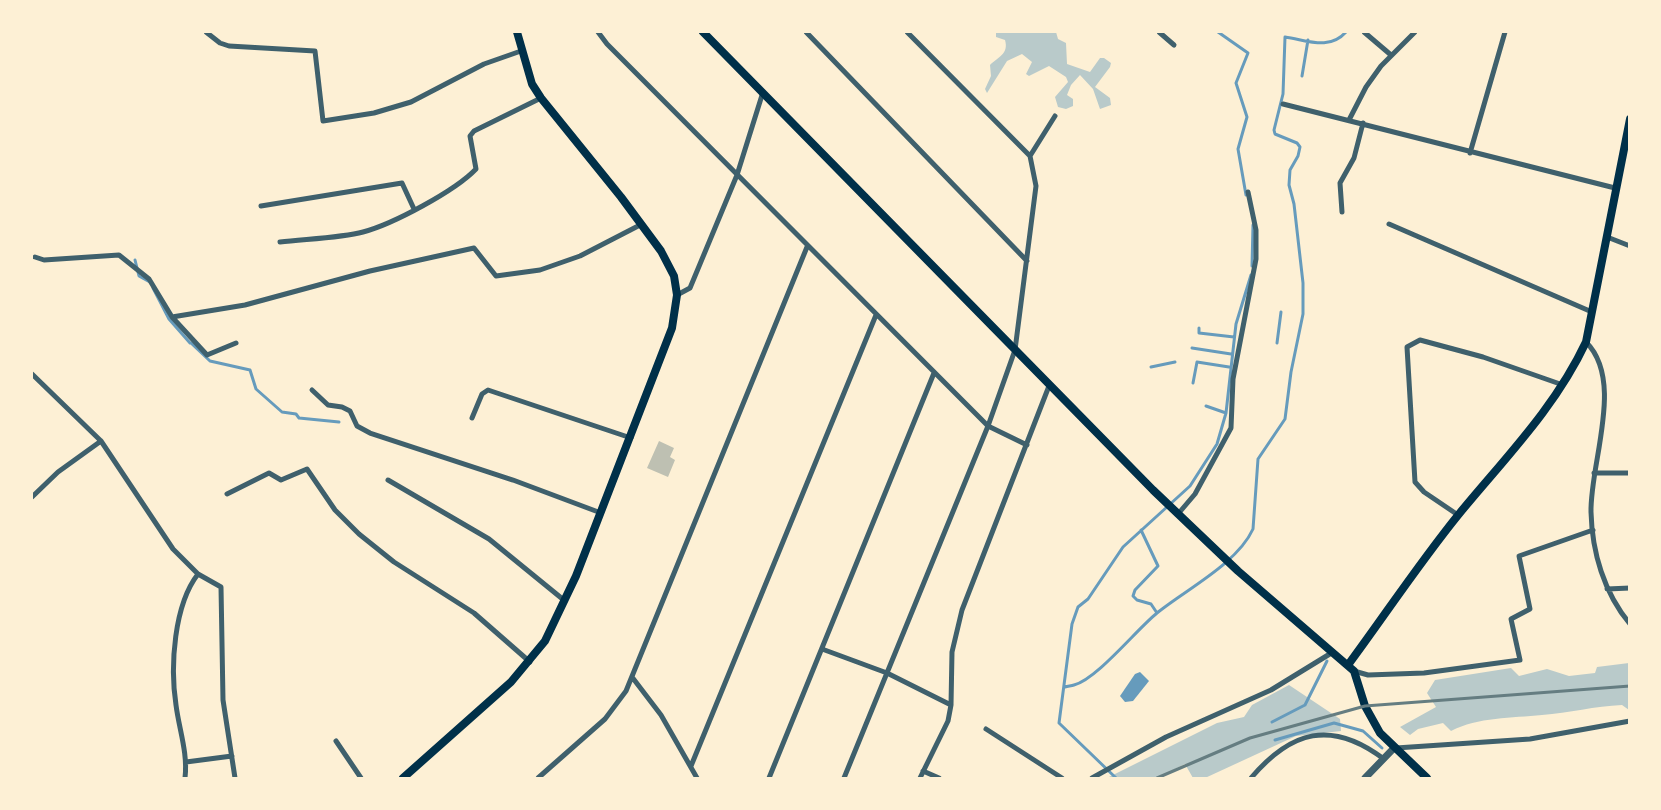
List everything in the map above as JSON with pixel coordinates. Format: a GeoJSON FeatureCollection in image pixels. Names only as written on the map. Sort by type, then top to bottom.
{"type":"FeatureCollection","features":[{"type":"Feature","properties":{"kind":"main road"},"geometry":{"type":"LineString","coordinates":[[404,778],[486,705],[530,662],[545,641],[565,602],[631,438],[672,328],[677,295],[674,276],[642,224],[532,84],[517,32]]}},
{"type":"Feature","properties":{"kind":"main road"},"geometry":{"type":"LineString","coordinates":[[704,32],[1049,386],[1178,514],[1238,570],[1351,668],[1370,718],[1395,748],[1427,778]]}},
{"type":"Feature","properties":{"kind":"main road"},"geometry":{"type":"LineString","coordinates":[[1351,668],[1458,515],[1551,406],[1586,342],[1629,119]]}},
{"type":"Feature","properties":{"kind":"street"},"geometry":{"type":"LineString","coordinates":[[206,32],[219,43],[229,46],[315,51],[323,121],[374,113],[411,102],[476,68],[521,51]]}},
{"type":"Feature","properties":{"kind":"street"},"geometry":{"type":"LineString","coordinates":[[598,32],[606,44],[988,426],[1027,446]]}},
{"type":"Feature","properties":{"kind":"street"},"geometry":{"type":"LineString","coordinates":[[807,32],[1027,261]]}},
{"type":"Feature","properties":{"kind":"street"},"geometry":{"type":"LineString","coordinates":[[844,778],[988,426],[1015,350],[1036,186],[1030,156],[907,32]]}},
{"type":"Feature","properties":{"kind":"street"},"geometry":{"type":"LineString","coordinates":[[1159,32],[1174,45]]}},
{"type":"Feature","properties":{"kind":"street"},"geometry":{"type":"LineString","coordinates":[[1364,32],[1391,55]]}},
{"type":"Feature","properties":{"kind":"street"},"geometry":{"type":"LineString","coordinates":[[1349,120],[1366,87],[1391,55],[1416,32]]}},
{"type":"Feature","properties":{"kind":"street"},"geometry":{"type":"LineString","coordinates":[[1470,153],[1505,32]]}},
{"type":"Feature","properties":{"kind":"street"},"geometry":{"type":"LineString","coordinates":[[677,295],[690,288],[737,175],[763,92]]}},
{"type":"Feature","properties":{"kind":"street"},"geometry":{"type":"LineString","coordinates":[[280,242],[361,233],[452,189],[476,169],[470,143],[470,136],[474,131],[541,98]]}},
{"type":"Feature","properties":{"kind":"street"},"geometry":{"type":"LineString","coordinates":[[1283,104],[1615,188]]}},
{"type":"Feature","properties":{"kind":"street"},"geometry":{"type":"LineString","coordinates":[[1030,156],[1055,116]]}},
{"type":"Feature","properties":{"kind":"street"},"geometry":{"type":"LineString","coordinates":[[1342,212],[1340,183],[1354,158],[1363,123]]}},
{"type":"Feature","properties":{"kind":"street"},"geometry":{"type":"LineString","coordinates":[[261,206],[402,183],[414,209]]}},
{"type":"Feature","properties":{"kind":"street"},"geometry":{"type":"LineString","coordinates":[[1178,514],[1195,494],[1231,428],[1233,379],[1256,259],[1256,230],[1248,192]]}},
{"type":"Feature","properties":{"kind":"street"},"geometry":{"type":"LineString","coordinates":[[172,316],[245,305],[370,272],[474,248],[496,276],[540,270],[580,256],[642,224]]}},
{"type":"Feature","properties":{"kind":"street"},"geometry":{"type":"LineString","coordinates":[[1389,224],[1592,312]]}},
{"type":"Feature","properties":{"kind":"street"},"geometry":{"type":"LineString","coordinates":[[1607,237],[1629,246]]}},
{"type":"Feature","properties":{"kind":"street"},"geometry":{"type":"LineString","coordinates":[[538,778],[605,718],[626,691],[807,247]]}},
{"type":"Feature","properties":{"kind":"street"},"geometry":{"type":"LineString","coordinates":[[35,257],[44,260],[119,255],[149,279],[172,316],[207,355],[237,343]]}},
{"type":"Feature","properties":{"kind":"street"},"geometry":{"type":"LineString","coordinates":[[691,766],[876,315]]}},
{"type":"Feature","properties":{"kind":"street"},"geometry":{"type":"LineString","coordinates":[[1458,515],[1424,492],[1415,482],[1407,347],[1420,340],[1483,357],[1564,385]]}},
{"type":"Feature","properties":{"kind":"street"},"geometry":{"type":"LineString","coordinates":[[1586,342],[1601,362],[1604,382],[1601,434],[1594,472],[1593,530],[1607,589],[1629,624]]}},
{"type":"Feature","properties":{"kind":"street"},"geometry":{"type":"LineString","coordinates":[[769,778],[934,373]]}},
{"type":"Feature","properties":{"kind":"street"},"geometry":{"type":"LineString","coordinates":[[32,374],[101,441],[173,549],[198,574],[221,587],[223,593],[222,700],[234,778]]}},
{"type":"Feature","properties":{"kind":"street"},"geometry":{"type":"LineString","coordinates":[[920,778],[948,721],[951,705],[951,652],[962,610],[1049,386]]}},
{"type":"Feature","properties":{"kind":"street"},"geometry":{"type":"LineString","coordinates":[[312,390],[328,405],[350,411],[357,426],[370,433],[513,480],[601,513]]}},
{"type":"Feature","properties":{"kind":"street"},"geometry":{"type":"LineString","coordinates":[[472,418],[482,394],[488,390],[631,438]]}},
{"type":"Feature","properties":{"kind":"street"},"geometry":{"type":"LineString","coordinates":[[32,497],[58,472],[101,441]]}},
{"type":"Feature","properties":{"kind":"street"},"geometry":{"type":"LineString","coordinates":[[227,494],[269,473],[281,480],[308,469],[335,510],[358,534],[394,562],[474,613],[530,662]]}},
{"type":"Feature","properties":{"kind":"street"},"geometry":{"type":"LineString","coordinates":[[1594,472],[1629,473]]}},
{"type":"Feature","properties":{"kind":"street"},"geometry":{"type":"LineString","coordinates":[[388,480],[489,539],[565,602]]}},
{"type":"Feature","properties":{"kind":"street"},"geometry":{"type":"LineString","coordinates":[[1351,668],[1368,675],[1424,673],[1520,660],[1511,619],[1530,609],[1519,556],[1593,530]]}},
{"type":"Feature","properties":{"kind":"street"},"geometry":{"type":"LineString","coordinates":[[185,778],[186,762],[175,703],[177,624],[189,586],[198,574]]}},
{"type":"Feature","properties":{"kind":"street"},"geometry":{"type":"LineString","coordinates":[[1607,589],[1629,588]]}},
{"type":"Feature","properties":{"kind":"street"},"geometry":{"type":"LineString","coordinates":[[822,649],[887,673],[951,705]]}},
{"type":"Feature","properties":{"kind":"street"},"geometry":{"type":"LineString","coordinates":[[1092,778],[1166,737],[1271,690],[1333,652]]}},
{"type":"Feature","properties":{"kind":"street"},"geometry":{"type":"LineString","coordinates":[[632,677],[661,716],[697,778]]}},
{"type":"Feature","properties":{"kind":"street"},"geometry":{"type":"LineString","coordinates":[[1365,778],[1395,748],[1530,739],[1629,721]]}},
{"type":"Feature","properties":{"kind":"street"},"geometry":{"type":"LineString","coordinates":[[986,729],[1062,778]]}},
{"type":"Feature","properties":{"kind":"street"},"geometry":{"type":"LineString","coordinates":[[1251,778],[1276,752],[1292,741],[1311,735],[1328,735],[1347,739],[1370,748],[1384,759]]}},
{"type":"Feature","properties":{"kind":"street"},"geometry":{"type":"LineString","coordinates":[[336,741],[361,778]]}},
{"type":"Feature","properties":{"kind":"street"},"geometry":{"type":"LineString","coordinates":[[186,762],[232,756]]}},
{"type":"Feature","properties":{"kind":"street"},"geometry":{"type":"LineString","coordinates":[[923,771],[939,778]]}},
{"type":"Feature","properties":{"kind":"shaded area"},"geometry":{"type":"Polygon","coordinates":[[[996,32],[1056,32],[1058,39],[1066,43],[1067,64],[1090,72],[1100,58],[1104,58],[1111,63],[1110,67],[1095,87],[1110,98],[1111,105],[1100,109],[1093,89],[1080,75],[1071,85],[1067,95],[1073,99],[1073,106],[1066,109],[1058,107],[1055,97],[1068,82],[1066,77],[1049,66],[1029,76],[1026,74],[1032,62],[1022,54],[1007,61],[987,93],[985,89],[991,76],[990,65],[1002,55],[1006,45],[1005,40],[996,37],[996,32]]]}},
{"type":"Feature","properties":{"kind":"shaded area"},"geometry":{"type":"Polygon","coordinates":[[[1629,663],[1629,710],[1622,705],[1495,719],[1461,726],[1451,731],[1443,723],[1418,729],[1410,735],[1400,727],[1436,707],[1427,693],[1435,680],[1511,668],[1519,676],[1547,669],[1569,676],[1595,673],[1597,667],[1629,663]]]}},
{"type":"Feature","properties":{"kind":"shaded area"},"geometry":{"type":"Polygon","coordinates":[[[1289,685],[1340,719],[1341,731],[1296,736],[1205,778],[1193,778],[1185,764],[1157,778],[1107,778],[1217,723],[1244,717],[1252,705],[1289,685]]]}},
{"type":"Feature","properties":{"kind":"water"},"geometry":{"type":"Polygon","coordinates":[[[1140,672],[1149,681],[1133,701],[1125,702],[1120,696],[1135,674],[1140,672]]]}},
{"type":"Feature","properties":{"kind":"building"},"geometry":{"type":"Polygon","coordinates":[[[659,441],[674,448],[670,457],[675,460],[668,477],[647,468],[659,441]]]}},
{"type":"Feature","properties":{"kind":"waterway"},"geometry":{"type":"LineString","coordinates":[[1218,32],[1248,53],[1236,83],[1247,117],[1238,149],[1246,195]]}},
{"type":"Feature","properties":{"kind":"waterway"},"geometry":{"type":"LineString","coordinates":[[1065,687],[1083,681],[1094,674],[1157,613],[1223,565],[1235,554],[1253,529],[1258,459],[1285,419],[1291,372],[1303,314],[1303,283],[1294,204],[1289,185],[1290,170],[1300,147],[1297,143],[1275,134],[1274,130],[1283,94],[1285,37],[1325,43],[1339,38],[1346,32]]}},
{"type":"Feature","properties":{"kind":"waterway"},"geometry":{"type":"LineString","coordinates":[[1302,76],[1308,40]]}},
{"type":"Feature","properties":{"kind":"waterway"},"geometry":{"type":"LineString","coordinates":[[1252,266],[1253,225]]}},
{"type":"Feature","properties":{"kind":"waterway"},"geometry":{"type":"LineString","coordinates":[[135,260],[139,276],[148,281]]}},
{"type":"Feature","properties":{"kind":"waterway"},"geometry":{"type":"LineString","coordinates":[[1116,778],[1059,723],[1072,624],[1078,607],[1088,599],[1123,547],[1190,486],[1217,444],[1226,413],[1236,324],[1251,275]]}},
{"type":"Feature","properties":{"kind":"waterway"},"geometry":{"type":"LineString","coordinates":[[153,288],[169,319],[190,343]]}},
{"type":"Feature","properties":{"kind":"waterway"},"geometry":{"type":"LineString","coordinates":[[1277,343],[1281,312]]}},
{"type":"Feature","properties":{"kind":"waterway"},"geometry":{"type":"LineString","coordinates":[[1199,328],[1199,333],[1234,337]]}},
{"type":"Feature","properties":{"kind":"waterway"},"geometry":{"type":"LineString","coordinates":[[191,343],[210,361],[250,370],[256,389],[282,412],[296,414],[299,418],[339,422]]}},
{"type":"Feature","properties":{"kind":"waterway"},"geometry":{"type":"LineString","coordinates":[[1192,348],[1231,354]]}},
{"type":"Feature","properties":{"kind":"waterway"},"geometry":{"type":"LineString","coordinates":[[1151,367],[1175,362]]}},
{"type":"Feature","properties":{"kind":"waterway"},"geometry":{"type":"LineString","coordinates":[[1193,383],[1197,362],[1229,367]]}},
{"type":"Feature","properties":{"kind":"waterway"},"geometry":{"type":"LineString","coordinates":[[1206,406],[1226,413]]}},
{"type":"Feature","properties":{"kind":"waterway"},"geometry":{"type":"LineString","coordinates":[[1141,530],[1158,566],[1135,590],[1133,596],[1137,600],[1151,604],[1157,613]]}},
{"type":"Feature","properties":{"kind":"waterway"},"geometry":{"type":"LineString","coordinates":[[1272,722],[1305,705],[1327,661]]}},
{"type":"Feature","properties":{"kind":"waterway"},"geometry":{"type":"LineString","coordinates":[[1275,740],[1334,723],[1363,731],[1382,748]]}},
{"type":"Feature","properties":{"kind":"railway"},"geometry":{"type":"LineString","coordinates":[[1157,778],[1250,738],[1365,706],[1630,686]]}}]}
